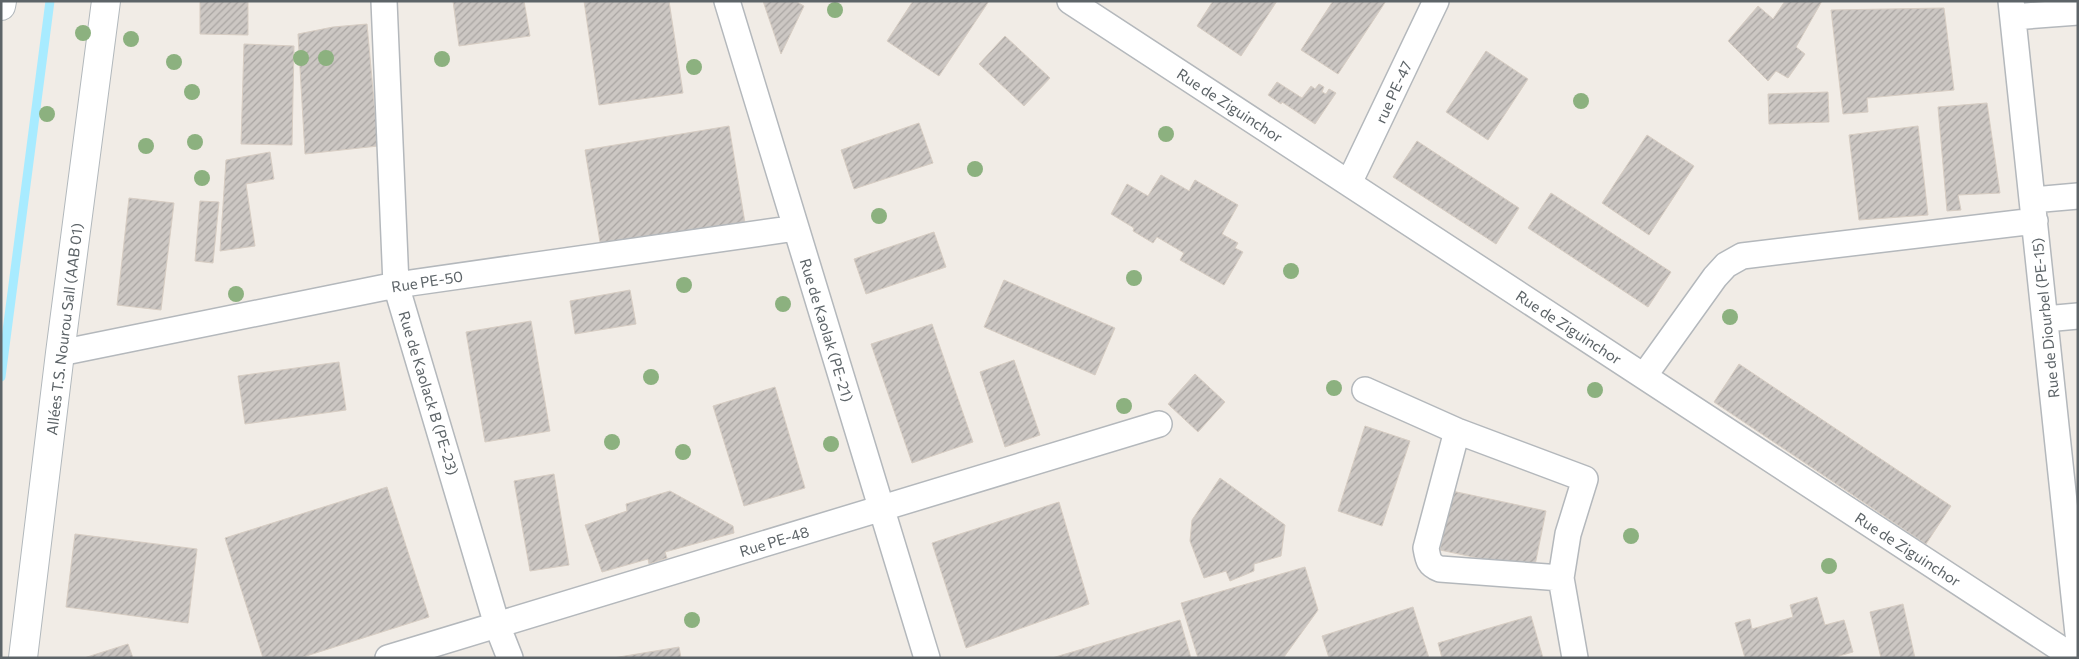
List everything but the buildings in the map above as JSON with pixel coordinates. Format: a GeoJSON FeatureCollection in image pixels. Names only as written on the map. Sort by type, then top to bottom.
{"type":"FeatureCollection","features":[{"type":"Feature","properties":{"kind":"street"},"geometry":{"type":"LineString","coordinates":[[1,6],[2,1]]}},
{"type":"Feature","properties":{"kind":"street","name":"Allées T.S. Nourou Sall (AAB 01)"},"geometry":{"type":"LineString","coordinates":[[24,658],[60,353],[106,1]]}},
{"type":"Feature","properties":{"kind":"street","name":"Rue de Kaolack B (PE-23)"},"geometry":{"type":"LineString","coordinates":[[384,1],[396,285],[498,625],[510,658]]}},
{"type":"Feature","properties":{"kind":"street","name":"Rue de Kaolak (PE-21)"},"geometry":{"type":"LineString","coordinates":[[727,1],[927,658]]}},
{"type":"Feature","properties":{"kind":"street","name":"Rue de Ziguinchor"},"geometry":{"type":"LineString","coordinates":[[1070,1],[1644,376],[2071,648]]}},
{"type":"Feature","properties":{"kind":"street","name":"rue PE-47"},"geometry":{"type":"LineString","coordinates":[[1349,184],[1436,1]]}},
{"type":"Feature","properties":{"kind":"street"},"geometry":{"type":"LineString","coordinates":[[2012,9],[2078,12]]}},
{"type":"Feature","properties":{"kind":"street","name":"Rue de Diourbel (PE-15)"},"geometry":{"type":"LineString","coordinates":[[2012,9],[2045,319],[2071,648]]}},
{"type":"Feature","properties":{"kind":"street"},"geometry":{"type":"LineString","coordinates":[[1644,376],[1715,278],[1726,265],[1742,256],[2034,211],[2078,196]]}},
{"type":"Feature","properties":{"kind":"street","name":"Rue PE-50"},"geometry":{"type":"LineString","coordinates":[[60,353],[396,285],[796,228]]}},
{"type":"Feature","properties":{"kind":"street"},"geometry":{"type":"LineString","coordinates":[[2045,319],[2078,316]]}},
{"type":"Feature","properties":{"kind":"street"},"geometry":{"type":"LineString","coordinates":[[1365,390],[1457,431],[1585,479],[1568,534],[1561,578],[1575,658]]}},
{"type":"Feature","properties":{"kind":"street","name":"Rue PE-48"},"geometry":{"type":"LineString","coordinates":[[388,658],[1159,424]]}},
{"type":"Feature","properties":{"kind":"street"},"geometry":{"type":"LineString","coordinates":[[1457,431],[1426,548],[1428,561],[1432,566],[1440,569],[1561,578]]}},
{"type":"Feature","properties":{"kind":"waterway"},"geometry":{"type":"LineString","coordinates":[[1,377],[50,1]]}}]}
